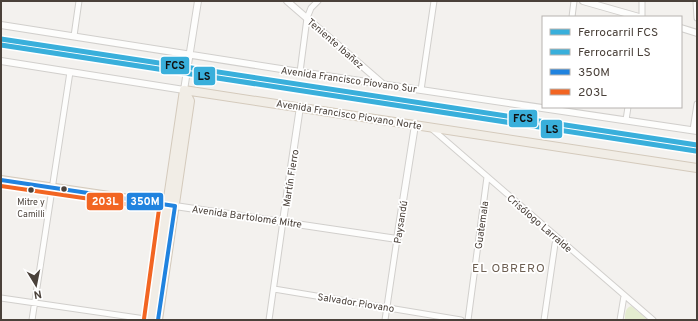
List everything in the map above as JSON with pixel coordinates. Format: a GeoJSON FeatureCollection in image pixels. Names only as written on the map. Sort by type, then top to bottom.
{"type":"FeatureCollection","features":[{"type":"Feature","properties":{"kind":"main road","name":"Avenida Francisco Piovano Norte"},"geometry":{"type":"LineString","coordinates":[[184,90],[697,168]]}},
{"type":"Feature","properties":{"kind":"main road"},"geometry":{"type":"LineString","coordinates":[[150,320],[184,90]]}},
{"type":"Feature","properties":{"kind":"main road"},"geometry":{"type":"LineString","coordinates":[[157,320],[190,101],[184,90]]}},
{"type":"Feature","properties":{"kind":"main road","name":"Avenida Bartolomé Mitre"},"geometry":{"type":"LineString","coordinates":[[1,180],[175,206]]}},
{"type":"Feature","properties":{"kind":"street"},"geometry":{"type":"LineString","coordinates":[[74,36],[79,1]]}},
{"type":"Feature","properties":{"kind":"street"},"geometry":{"type":"LineString","coordinates":[[184,90],[198,1]]}},
{"type":"Feature","properties":{"kind":"street","name":"Teniente Ibañez"},"geometry":{"type":"LineString","coordinates":[[287,1],[384,85]]}},
{"type":"Feature","properties":{"kind":"street"},"geometry":{"type":"LineString","coordinates":[[300,72],[307,18],[311,8],[318,1]]}},
{"type":"Feature","properties":{"kind":"street"},"geometry":{"type":"LineString","coordinates":[[421,90],[434,1]]}},
{"type":"Feature","properties":{"kind":"street"},"geometry":{"type":"LineString","coordinates":[[572,16],[574,1]]}},
{"type":"Feature","properties":{"kind":"street"},"geometry":{"type":"LineString","coordinates":[[583,1],[636,16]]}},
{"type":"Feature","properties":{"kind":"street"},"geometry":{"type":"LineString","coordinates":[[640,16],[642,1]]}},
{"type":"Feature","properties":{"kind":"street"},"geometry":{"type":"LineString","coordinates":[[696,1],[697,18]]}},
{"type":"Feature","properties":{"kind":"street","name":"Avenida Francisco Piovano Sur"},"geometry":{"type":"LineString","coordinates":[[1,25],[384,85],[542,106]]}},
{"type":"Feature","properties":{"kind":"street"},"geometry":{"type":"LineString","coordinates":[[682,28],[697,32]]}},
{"type":"Feature","properties":{"kind":"street","name":"Avenida Francisco Piovano Norte"},"geometry":{"type":"LineString","coordinates":[[1,62],[184,90]]}},
{"type":"Feature","properties":{"kind":"street"},"geometry":{"type":"LineString","coordinates":[[32,320],[70,72]]}},
{"type":"Feature","properties":{"kind":"street"},"geometry":{"type":"LineString","coordinates":[[695,130],[697,104]]}},
{"type":"Feature","properties":{"kind":"street","name":"Martín Fierro"},"geometry":{"type":"LineString","coordinates":[[269,320],[300,107]]}},
{"type":"Feature","properties":{"kind":"street","name":"Avenida Francisco Piovano Sur"},"geometry":{"type":"LineString","coordinates":[[558,108],[695,130]]}},
{"type":"Feature","properties":{"kind":"street"},"geometry":{"type":"LineString","coordinates":[[626,120],[628,108]]}},
{"type":"Feature","properties":{"kind":"street","name":"Paysandú"},"geometry":{"type":"LineString","coordinates":[[385,320],[415,124]]}},
{"type":"Feature","properties":{"kind":"street","name":"Crisólogo Larralde"},"geometry":{"type":"LineString","coordinates":[[428,126],[653,320]]}},
{"type":"Feature","properties":{"kind":"street","name":"Guatemala"},"geometry":{"type":"LineString","coordinates":[[468,320],[487,177]]}},
{"type":"Feature","properties":{"kind":"street","name":"Avenida Bartolomé Mitre"},"geometry":{"type":"LineString","coordinates":[[175,206],[398,239]]}},
{"type":"Feature","properties":{"kind":"street"},"geometry":{"type":"LineString","coordinates":[[544,320],[557,238]]}},
{"type":"Feature","properties":{"kind":"street","name":"Salvador Piovano"},"geometry":{"type":"LineString","coordinates":[[274,289],[461,320]]}},
{"type":"Feature","properties":{"kind":"street"},"geometry":{"type":"LineString","coordinates":[[620,320],[624,296]]}},
{"type":"Feature","properties":{"kind":"street"},"geometry":{"type":"LineString","coordinates":[[1,298],[157,320]]}},
{"type":"Feature","properties":{"kind":"green space"},"geometry":{"type":"Polygon","coordinates":[[[631,306],[648,320],[625,320],[626,310],[631,306]]]}},
{"type":"Feature","properties":{"kind":"rail line","name":"FCS"},"geometry":{"type":"LineString","coordinates":[[1,39],[697,145]]}},
{"type":"Feature","properties":{"kind":"rail line","name":"LS"},"geometry":{"type":"LineString","coordinates":[[1,45],[696,151]]}},
{"type":"Feature","properties":{"kind":"transit line","name":"350M"},"geometry":{"type":"LineString","coordinates":[[1,180],[175,206],[158,320]]}},
{"type":"Feature","properties":{"kind":"transit line","name":"203L"},"geometry":{"type":"LineString","coordinates":[[1,186],[159,209],[144,319]]}},
{"type":"Feature","properties":{"kind":"place","name":"Mitre y Camilli"},"geometry":{"type":"Point","coordinates":[31,190]}},
{"type":"Feature","properties":{"kind":"district","name":"EL OBRERO"},"geometry":{"type":"Point","coordinates":[509,268]}}]}
